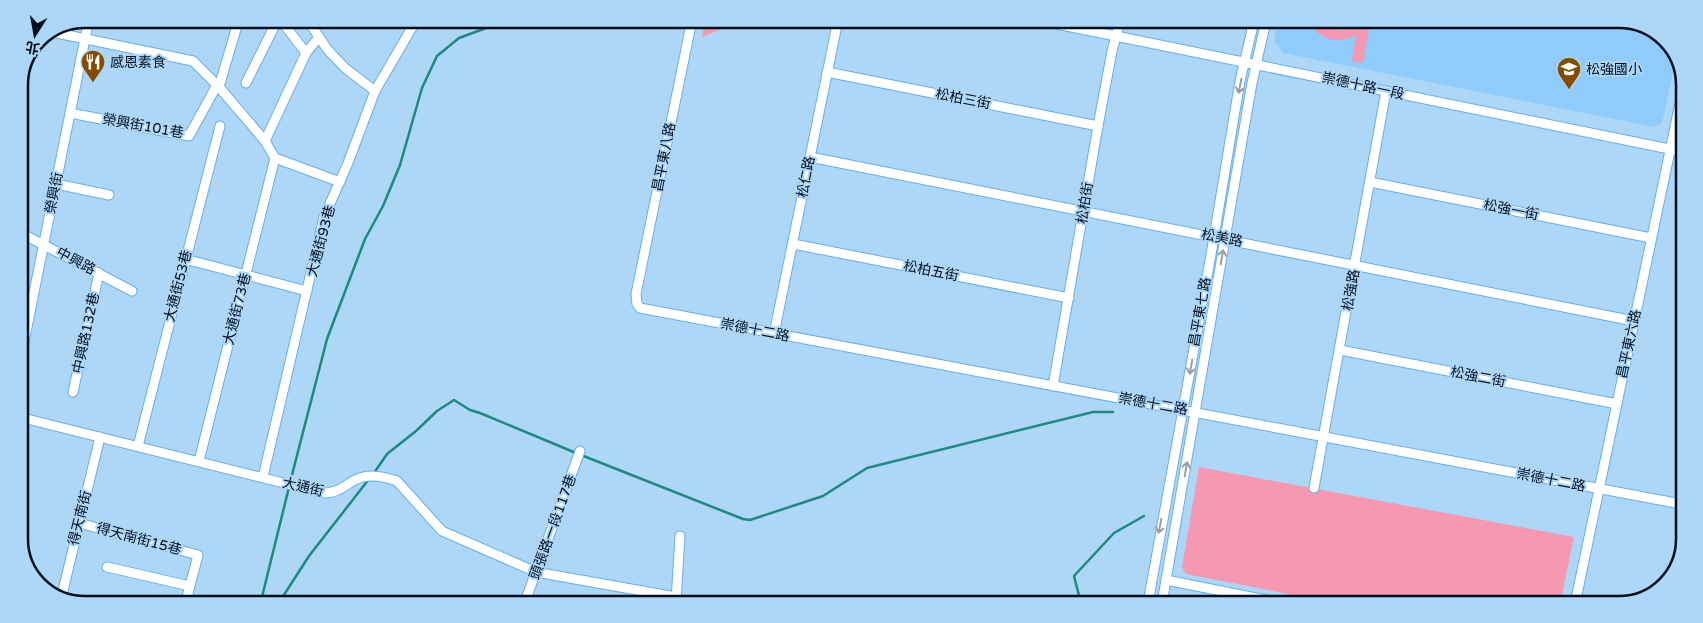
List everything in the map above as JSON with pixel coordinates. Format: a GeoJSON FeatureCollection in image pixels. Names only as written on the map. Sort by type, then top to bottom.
{"type":"FeatureCollection","features":[{"type":"Feature","properties":{"kind":"street","name":"榮興街"},"geometry":{"type":"LineString","coordinates":[[28,325],[87,28]]}},
{"type":"Feature","properties":{"kind":"street"},"geometry":{"type":"LineString","coordinates":[[218,86],[236,28]]}},
{"type":"Feature","properties":{"kind":"street"},"geometry":{"type":"LineString","coordinates":[[246,83],[274,28]]}},
{"type":"Feature","properties":{"kind":"street"},"geometry":{"type":"LineString","coordinates":[[286,28],[306,53]]}},
{"type":"Feature","properties":{"kind":"street"},"geometry":{"type":"LineString","coordinates":[[313,28],[327,49],[345,68],[375,91]]}},
{"type":"Feature","properties":{"kind":"street","name":"大通街93巷"},"geometry":{"type":"LineString","coordinates":[[262,477],[324,217],[340,182],[375,91],[413,28]]}},
{"type":"Feature","properties":{"kind":"street","name":"昌平東八路"},"geometry":{"type":"LineString","coordinates":[[636,294],[690,28]]}},
{"type":"Feature","properties":{"kind":"street","name":"松仁路"},"geometry":{"type":"LineString","coordinates":[[774,334],[836,28]]}},
{"type":"Feature","properties":{"kind":"street","name":"崇德十路一段"},"geometry":{"type":"LineString","coordinates":[[1077,28],[1675,150]]}},
{"type":"Feature","properties":{"kind":"street","name":"松柏街"},"geometry":{"type":"LineString","coordinates":[[1053,386],[1098,126],[1118,28]]}},
{"type":"Feature","properties":{"kind":"street","name":"昌平東七路"},"geometry":{"type":"LineString","coordinates":[[1149,596],[1240,81],[1253,28]]}},
{"type":"Feature","properties":{"kind":"street","name":"昌平東七路"},"geometry":{"type":"LineString","coordinates":[[1163,596],[1252,83],[1265,28]]}},
{"type":"Feature","properties":{"kind":"street"},"geometry":{"type":"LineString","coordinates":[[60,34],[193,61],[218,86],[265,141],[275,158],[340,182]]}},
{"type":"Feature","properties":{"kind":"street"},"geometry":{"type":"LineString","coordinates":[[265,141],[306,53],[319,37]]}},
{"type":"Feature","properties":{"kind":"street","name":"松柏三街"},"geometry":{"type":"LineString","coordinates":[[828,72],[1098,126]]}},
{"type":"Feature","properties":{"kind":"street","name":"榮興街101巷"},"geometry":{"type":"LineString","coordinates":[[70,113],[189,136],[218,86]]}},
{"type":"Feature","properties":{"kind":"street","name":"松強路"},"geometry":{"type":"LineString","coordinates":[[1314,488],[1325,437],[1386,91]]}},
{"type":"Feature","properties":{"kind":"street","name":"昌平東六路"},"geometry":{"type":"LineString","coordinates":[[1577,596],[1675,125]]}},
{"type":"Feature","properties":{"kind":"street","name":"大通街53巷"},"geometry":{"type":"LineString","coordinates":[[138,446],[220,126]]}},
{"type":"Feature","properties":{"kind":"street","name":"松美路"},"geometry":{"type":"LineString","coordinates":[[810,157],[1634,320]]}},
{"type":"Feature","properties":{"kind":"street","name":"大通街73巷"},"geometry":{"type":"LineString","coordinates":[[199,461],[275,158]]}},
{"type":"Feature","properties":{"kind":"street","name":"松強一街"},"geometry":{"type":"LineString","coordinates":[[1370,182],[1651,238]]}},
{"type":"Feature","properties":{"kind":"street"},"geometry":{"type":"LineString","coordinates":[[56,184],[109,194]]}},
{"type":"Feature","properties":{"kind":"street","name":"中興路"},"geometry":{"type":"LineString","coordinates":[[27,236],[132,291]]}},
{"type":"Feature","properties":{"kind":"street","name":"松柏五街"},"geometry":{"type":"LineString","coordinates":[[793,244],[1069,298]]}},
{"type":"Feature","properties":{"kind":"street"},"geometry":{"type":"LineString","coordinates":[[185,259],[307,291]]}},
{"type":"Feature","properties":{"kind":"street","name":"中興路132巷"},"geometry":{"type":"LineString","coordinates":[[73,392],[99,274]]}},
{"type":"Feature","properties":{"kind":"street","name":"崇德十二路"},"geometry":{"type":"LineString","coordinates":[[636,294],[637,304],[640,308],[1676,503]]}},
{"type":"Feature","properties":{"kind":"street","name":"松強二街"},"geometry":{"type":"LineString","coordinates":[[1340,350],[1617,404]]}},
{"type":"Feature","properties":{"kind":"street","name":"大通街"},"geometry":{"type":"LineString","coordinates":[[28,419],[324,493],[340,490],[354,480],[368,476],[396,481],[442,531],[536,572],[656,596]]}},
{"type":"Feature","properties":{"kind":"street","name":"得天南街"},"geometry":{"type":"LineString","coordinates":[[63,591],[100,437]]}},
{"type":"Feature","properties":{"kind":"street","name":"頭張路一段117巷"},"geometry":{"type":"LineString","coordinates":[[527,596],[580,451]]}},
{"type":"Feature","properties":{"kind":"street","name":"得天南街15巷"},"geometry":{"type":"LineString","coordinates":[[79,523],[198,555],[190,586]]}},
{"type":"Feature","properties":{"kind":"street"},"geometry":{"type":"LineString","coordinates":[[676,596],[680,536]]}},
{"type":"Feature","properties":{"kind":"street"},"geometry":{"type":"LineString","coordinates":[[107,567],[190,586],[187,596]]}},
{"type":"Feature","properties":{"kind":"street"},"geometry":{"type":"LineString","coordinates":[[1166,580],[1247,596]]}},
{"type":"Feature","properties":{"kind":"shaded area"},"geometry":{"type":"Polygon","coordinates":[[[704,28],[724,28],[702,37],[704,28]]]}},
{"type":"Feature","properties":{"kind":"shaded area","name":"松強國小"},"geometry":{"type":"Polygon","coordinates":[[[1277,28],[1619,28],[1644,33],[1659,44],[1668,56],[1673,70],[1662,123],[1655,127],[1283,53],[1274,40],[1277,28]]]}},
{"type":"Feature","properties":{"kind":"shaded area"},"geometry":{"type":"Polygon","coordinates":[[[1313,28],[1339,30],[1369,28],[1363,63],[1352,61],[1356,35],[1336,40],[1317,33],[1313,28]]]}},
{"type":"Feature","properties":{"kind":"shaded area"},"geometry":{"type":"Polygon","coordinates":[[[1199,467],[1574,537],[1562,596],[1298,596],[1186,574],[1182,567],[1199,467]]]}},
{"type":"Feature","properties":{"kind":"waterway"},"geometry":{"type":"LineString","coordinates":[[262,596],[327,339],[365,239],[383,206],[400,165],[422,88],[437,56],[459,38],[486,28]]}},
{"type":"Feature","properties":{"kind":"waterway"},"geometry":{"type":"LineString","coordinates":[[374,473],[387,454],[437,411],[454,400],[470,410],[576,453]]}},
{"type":"Feature","properties":{"kind":"waterway"},"geometry":{"type":"LineString","coordinates":[[581,455],[743,519],[750,520],[823,496],[867,468],[1093,412],[1113,412]]}},
{"type":"Feature","properties":{"kind":"waterway"},"geometry":{"type":"LineString","coordinates":[[283,596],[309,556],[369,479]]}},
{"type":"Feature","properties":{"kind":"waterway"},"geometry":{"type":"LineString","coordinates":[[1079,596],[1074,576],[1114,533],[1144,516]]}},
{"type":"Feature","properties":{"kind":"place","name":"感恩素食"},"geometry":{"type":"Point","coordinates":[93,83]}},
{"type":"Feature","properties":{"kind":"place","name":"松強國小"},"geometry":{"type":"Point","coordinates":[1569,90]}}]}
